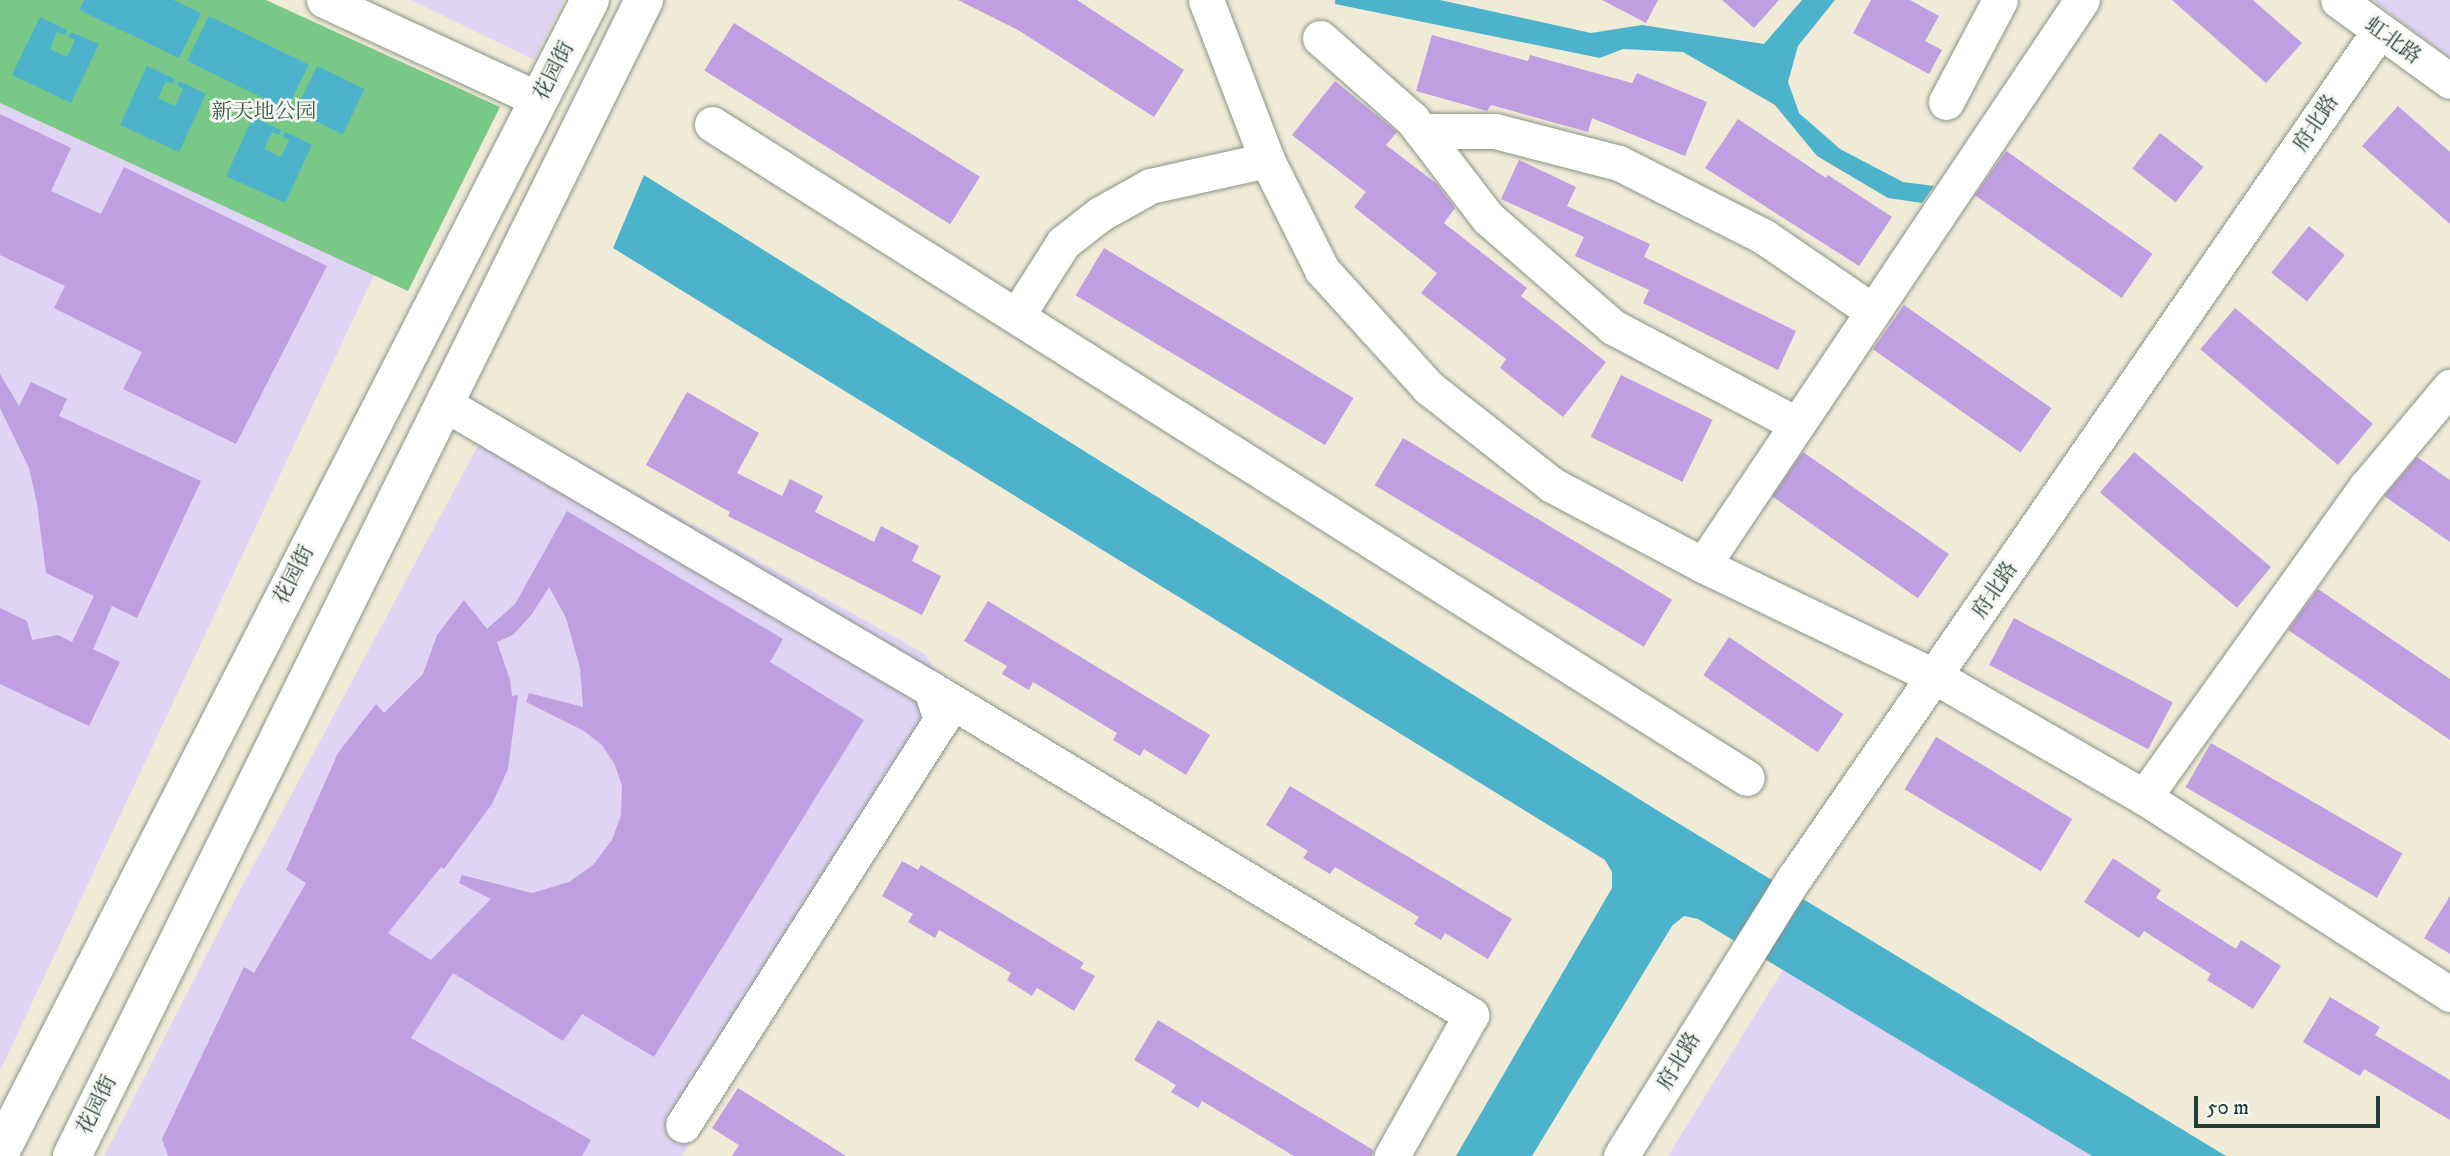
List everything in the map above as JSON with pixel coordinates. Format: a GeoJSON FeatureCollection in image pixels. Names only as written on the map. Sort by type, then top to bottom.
{"type":"FeatureCollection","features":[{"type":"Feature","properties":{"kind":"main road","name":"花园街"},"geometry":{"type":"LineString","coordinates":[[0,1152],[590,0]]}},
{"type":"Feature","properties":{"kind":"main road","name":"花园街"},"geometry":{"type":"LineString","coordinates":[[72,1156],[644,0]]}},
{"type":"Feature","properties":{"kind":"street"},"geometry":{"type":"LineString","coordinates":[[324,0],[539,100]]}},
{"type":"Feature","properties":{"kind":"street"},"geometry":{"type":"LineString","coordinates":[[1206,0],[1267,160],[1322,270],[1428,387],[1552,485],[1703,565],[1936,677],[2144,797],[2450,994]]}},
{"type":"Feature","properties":{"kind":"street"},"geometry":{"type":"LineString","coordinates":[[1946,102],[2000,0]]}},
{"type":"Feature","properties":{"kind":"street"},"geometry":{"type":"LineString","coordinates":[[1703,565],[2082,0]]}},
{"type":"Feature","properties":{"kind":"street","name":"虹北路"},"geometry":{"type":"LineString","coordinates":[[2337,0],[2448,78]]}},
{"type":"Feature","properties":{"kind":"street","name":"府北路"},"geometry":{"type":"LineString","coordinates":[[1621,1156],[1795,877],[1936,677],[2379,32]]}},
{"type":"Feature","properties":{"kind":"street"},"geometry":{"type":"LineString","coordinates":[[1320,38],[1421,131],[1488,218],[1613,327],[1796,424]]}},
{"type":"Feature","properties":{"kind":"street"},"geometry":{"type":"LineString","coordinates":[[712,124],[1017,314],[1747,778]]}},
{"type":"Feature","properties":{"kind":"street"},"geometry":{"type":"LineString","coordinates":[[1421,131],[1495,131],[1619,163],[1763,236],[1872,311]]}},
{"type":"Feature","properties":{"kind":"street"},"geometry":{"type":"LineString","coordinates":[[1017,314],[1063,243],[1100,214],[1150,186],[1267,160]]}},
{"type":"Feature","properties":{"kind":"street"},"geometry":{"type":"LineString","coordinates":[[2144,797],[2366,487],[2450,387]]}},
{"type":"Feature","properties":{"kind":"street"},"geometry":{"type":"LineString","coordinates":[[445,404],[931,690],[1471,1015],[1392,1156]]}},
{"type":"Feature","properties":{"kind":"street"},"geometry":{"type":"LineString","coordinates":[[683,1125],[941,720],[931,690]]}},
{"type":"Feature","properties":{"kind":"shaded area"},"geometry":{"type":"Polygon","coordinates":[[[411,0],[564,0],[534,60],[411,0]]]}},
{"type":"Feature","properties":{"kind":"shaded area"},"geometry":{"type":"Polygon","coordinates":[[[2373,0],[2450,0],[2450,58],[2373,0]]]}},
{"type":"Feature","properties":{"kind":"shaded area"},"geometry":{"type":"Polygon","coordinates":[[[0,103],[374,275],[0,1071],[0,103]]]}},
{"type":"Feature","properties":{"kind":"shaded area"},"geometry":{"type":"Polygon","coordinates":[[[496,412],[534,436],[925,654],[965,719],[682,1156],[104,1156],[229,911],[496,412]]]}},
{"type":"Feature","properties":{"kind":"shaded area"},"geometry":{"type":"Polygon","coordinates":[[[1783,970],[2092,1156],[1668,1156],[1783,970]]]}},
{"type":"Feature","properties":{"kind":"green space","name":"新天地公园"},"geometry":{"type":"Polygon","coordinates":[[[0,0],[266,0],[500,107],[408,291],[0,103],[0,0]]]}},
{"type":"Feature","properties":{"kind":"water"},"geometry":{"type":"Polygon","coordinates":[[[84,0],[173,0],[201,13],[179,58],[79,10],[84,0]]]}},
{"type":"Feature","properties":{"kind":"water"},"geometry":{"type":"Polygon","coordinates":[[[1335,0],[1440,0],[1591,33],[1642,25],[1764,44],[1802,0],[1835,0],[1798,46],[1788,82],[1799,113],[1840,149],[1903,182],[1934,186],[1922,203],[1888,198],[1817,156],[1775,105],[1683,52],[1623,49],[1600,58],[1335,4],[1335,0]]]}},
{"type":"Feature","properties":{"kind":"water"},"geometry":{"type":"Polygon","coordinates":[[[209,16],[309,65],[287,110],[187,61],[209,16]]]}},
{"type":"Feature","properties":{"kind":"water"},"geometry":{"type":"Polygon","coordinates":[[[40,17],[67,30],[65,35],[57,32],[50,49],[67,57],[75,40],[69,37],[71,32],[99,44],[71,103],[12,75],[40,17]]]}},
{"type":"Feature","properties":{"kind":"water"},"geometry":{"type":"Polygon","coordinates":[[[147,66],[175,79],[172,84],[166,81],[158,98],[175,106],[183,89],[177,86],[179,81],[206,94],[179,152],[120,125],[147,66]]]}},
{"type":"Feature","properties":{"kind":"water"},"geometry":{"type":"Polygon","coordinates":[[[317,66],[365,89],[343,134],[295,111],[317,66]]]}},
{"type":"Feature","properties":{"kind":"water"},"geometry":{"type":"Polygon","coordinates":[[[253,117],[281,130],[279,135],[272,132],[264,149],[281,157],[289,140],[283,137],[285,132],[312,145],[285,203],[226,176],[253,117]]]}},
{"type":"Feature","properties":{"kind":"water"},"geometry":{"type":"Polygon","coordinates":[[[644,175],[1663,814],[2226,1156],[2092,1156],[1698,919],[1684,916],[1672,926],[1532,1156],[1456,1156],[1612,888],[1612,872],[1605,860],[613,248],[644,175]]]}},
{"type":"Feature","properties":{"kind":"building"},"geometry":{"type":"Polygon","coordinates":[[[958,0],[1077,0],[1184,70],[1154,117],[1018,30],[958,0]]]}},
{"type":"Feature","properties":{"kind":"building"},"geometry":{"type":"Polygon","coordinates":[[[1602,0],[1658,0],[1646,23],[1602,0]]]}},
{"type":"Feature","properties":{"kind":"building"},"geometry":{"type":"Polygon","coordinates":[[[1722,0],[1779,0],[1754,28],[1722,0]]]}},
{"type":"Feature","properties":{"kind":"building"},"geometry":{"type":"Polygon","coordinates":[[[1871,0],[1910,0],[1939,16],[1925,41],[1942,50],[1929,74],[1853,33],[1871,0]]]}},
{"type":"Feature","properties":{"kind":"building"},"geometry":{"type":"Polygon","coordinates":[[[2172,0],[2253,0],[2302,43],[2266,83],[2172,0]]]}},
{"type":"Feature","properties":{"kind":"building"},"geometry":{"type":"Polygon","coordinates":[[[734,23],[980,177],[950,224],[704,70],[734,23]]]}},
{"type":"Feature","properties":{"kind":"building"},"geometry":{"type":"Polygon","coordinates":[[[1432,35],[1528,61],[1530,55],[1632,83],[1637,73],[1707,102],[1685,156],[1592,118],[1588,132],[1491,105],[1487,111],[1416,91],[1432,35]]]}},
{"type":"Feature","properties":{"kind":"building"},"geometry":{"type":"Polygon","coordinates":[[[1335,81],[1397,132],[1386,145],[1437,184],[1455,208],[1444,223],[1527,288],[1521,296],[1606,362],[1563,417],[1500,368],[1506,359],[1421,293],[1437,273],[1354,207],[1366,192],[1292,135],[1335,81]]]}},
{"type":"Feature","properties":{"kind":"building"},"geometry":{"type":"Polygon","coordinates":[[[2398,106],[2450,152],[2450,224],[2362,146],[2398,106]]]}},
{"type":"Feature","properties":{"kind":"building"},"geometry":{"type":"Polygon","coordinates":[[[0,114],[71,148],[51,191],[101,214],[124,167],[327,266],[236,444],[123,389],[142,352],[54,308],[65,286],[0,255],[0,114]]]}},
{"type":"Feature","properties":{"kind":"building"},"geometry":{"type":"Polygon","coordinates":[[[1738,119],[1826,178],[1828,175],[1892,217],[1859,266],[1705,168],[1738,119]]]}},
{"type":"Feature","properties":{"kind":"building"},"geometry":{"type":"Polygon","coordinates":[[[2160,133],[2203,167],[2176,202],[2132,168],[2160,133]]]}},
{"type":"Feature","properties":{"kind":"building"},"geometry":{"type":"Polygon","coordinates":[[[2006,151],[2153,254],[2122,298],[1975,195],[2006,151]]]}},
{"type":"Feature","properties":{"kind":"building"},"geometry":{"type":"Polygon","coordinates":[[[1519,160],[1576,187],[1567,206],[1650,244],[1644,257],[1796,331],[1778,370],[1643,303],[1649,290],[1575,256],[1584,237],[1501,199],[1519,160]]]}},
{"type":"Feature","properties":{"kind":"building"},"geometry":{"type":"Polygon","coordinates":[[[2309,226],[2345,255],[2307,302],[2271,273],[2309,226]]]}},
{"type":"Feature","properties":{"kind":"building"},"geometry":{"type":"Polygon","coordinates":[[[1104,248],[1353,398],[1325,445],[1076,295],[1104,248]]]}},
{"type":"Feature","properties":{"kind":"building"},"geometry":{"type":"Polygon","coordinates":[[[1904,305],[2051,408],[2020,452],[1873,349],[1904,305]]]}},
{"type":"Feature","properties":{"kind":"building"},"geometry":{"type":"Polygon","coordinates":[[[2235,308],[2373,424],[2338,465],[2200,349],[2235,308]]]}},
{"type":"Feature","properties":{"kind":"building"},"geometry":{"type":"Polygon","coordinates":[[[0,374],[19,406],[31,382],[67,399],[59,416],[201,481],[137,618],[112,606],[93,649],[120,662],[89,726],[0,684],[0,608],[27,621],[32,640],[58,635],[72,642],[94,596],[46,573],[37,504],[29,468],[0,408],[0,374]]]}},
{"type":"Feature","properties":{"kind":"building"},"geometry":{"type":"Polygon","coordinates":[[[1621,375],[1713,420],[1682,482],[1591,437],[1621,375]]]}},
{"type":"Feature","properties":{"kind":"building"},"geometry":{"type":"Polygon","coordinates":[[[687,392],[759,433],[737,473],[782,496],[790,479],[823,496],[815,512],[874,542],[881,526],[919,546],[912,561],[941,576],[922,615],[728,516],[730,512],[646,465],[687,392]]]}},
{"type":"Feature","properties":{"kind":"building"},"geometry":{"type":"Polygon","coordinates":[[[1403,438],[1672,600],[1644,647],[1375,485],[1403,438]]]}},
{"type":"Feature","properties":{"kind":"building"},"geometry":{"type":"Polygon","coordinates":[[[1803,452],[1949,554],[1918,598],[1772,496],[1803,452]]]}},
{"type":"Feature","properties":{"kind":"building"},"geometry":{"type":"Polygon","coordinates":[[[2134,452],[2271,567],[2237,608],[2100,493],[2134,452]]]}},
{"type":"Feature","properties":{"kind":"building"},"geometry":{"type":"Polygon","coordinates":[[[2417,457],[2450,480],[2450,542],[2384,496],[2417,457]]]}},
{"type":"Feature","properties":{"kind":"building"},"geometry":{"type":"Polygon","coordinates":[[[567,511],[783,639],[770,662],[864,720],[654,1057],[582,1014],[563,1041],[453,973],[411,1038],[591,1140],[582,1156],[168,1156],[162,1139],[244,967],[254,973],[306,883],[286,870],[338,753],[376,704],[384,713],[423,674],[437,635],[464,600],[487,629],[515,604],[567,511]],[[549,587],[532,614],[513,635],[497,642],[510,680],[512,696],[518,695],[508,769],[492,804],[444,869],[441,867],[388,933],[431,960],[491,899],[459,883],[462,875],[532,893],[569,882],[593,865],[612,840],[621,815],[622,786],[615,765],[602,745],[584,731],[526,702],[529,693],[583,707],[580,668],[566,618],[549,587]]]}},
{"type":"Feature","properties":{"kind":"building"},"geometry":{"type":"Polygon","coordinates":[[[2318,589],[2450,679],[2450,740],[2288,630],[2318,589]]]}},
{"type":"Feature","properties":{"kind":"building"},"geometry":{"type":"Polygon","coordinates":[[[988,601],[1210,735],[1186,775],[1144,749],[1140,756],[1113,740],[1117,733],[1033,682],[1029,690],[1002,674],[1007,666],[964,641],[988,601]]]}},
{"type":"Feature","properties":{"kind":"building"},"geometry":{"type":"Polygon","coordinates":[[[2014,618],[2173,703],[2148,749],[1989,665],[2014,618]]]}},
{"type":"Feature","properties":{"kind":"building"},"geometry":{"type":"Polygon","coordinates":[[[1729,637],[1843,714],[1818,752],[1703,675],[1729,637]]]}},
{"type":"Feature","properties":{"kind":"building"},"geometry":{"type":"Polygon","coordinates":[[[1936,737],[2072,819],[2041,871],[1905,789],[1936,737]]]}},
{"type":"Feature","properties":{"kind":"building"},"geometry":{"type":"Polygon","coordinates":[[[2211,743],[2402,854],[2377,898],[2186,787],[2211,743]]]}},
{"type":"Feature","properties":{"kind":"building"},"geometry":{"type":"Polygon","coordinates":[[[1290,786],[1512,919],[1488,959],[1445,933],[1441,940],[1414,924],[1419,917],[1335,867],[1330,874],[1303,858],[1308,851],[1266,825],[1290,786]]]}},
{"type":"Feature","properties":{"kind":"building"},"geometry":{"type":"Polygon","coordinates":[[[2113,858],[2161,890],[2156,898],[2236,949],[2241,940],[2281,966],[2253,1009],[2207,980],[2211,974],[2144,931],[2139,938],[2084,902],[2113,858]]]}},
{"type":"Feature","properties":{"kind":"building"},"geometry":{"type":"Polygon","coordinates":[[[902,861],[918,870],[921,865],[1084,963],[1080,968],[1095,976],[1074,1011],[1037,988],[1032,996],[1007,980],[1011,973],[939,930],[935,938],[908,922],[913,914],[882,896],[902,861]]]}},
{"type":"Feature","properties":{"kind":"building"},"geometry":{"type":"Polygon","coordinates":[[[2450,896],[2450,954],[2424,938],[2450,896]]]}},
{"type":"Feature","properties":{"kind":"building"},"geometry":{"type":"Polygon","coordinates":[[[2330,997],[2380,1027],[2375,1035],[2450,1080],[2450,1120],[2364,1069],[2360,1076],[2303,1042],[2330,997]]]}},
{"type":"Feature","properties":{"kind":"building"},"geometry":{"type":"Polygon","coordinates":[[[1158,1020],[1373,1150],[1372,1156],[1294,1156],[1202,1101],[1198,1108],[1171,1092],[1176,1085],[1134,1060],[1158,1020]]]}},
{"type":"Feature","properties":{"kind":"building"},"geometry":{"type":"Polygon","coordinates":[[[738,1088],[846,1156],[732,1156],[739,1145],[712,1128],[738,1088]]]}}]}
